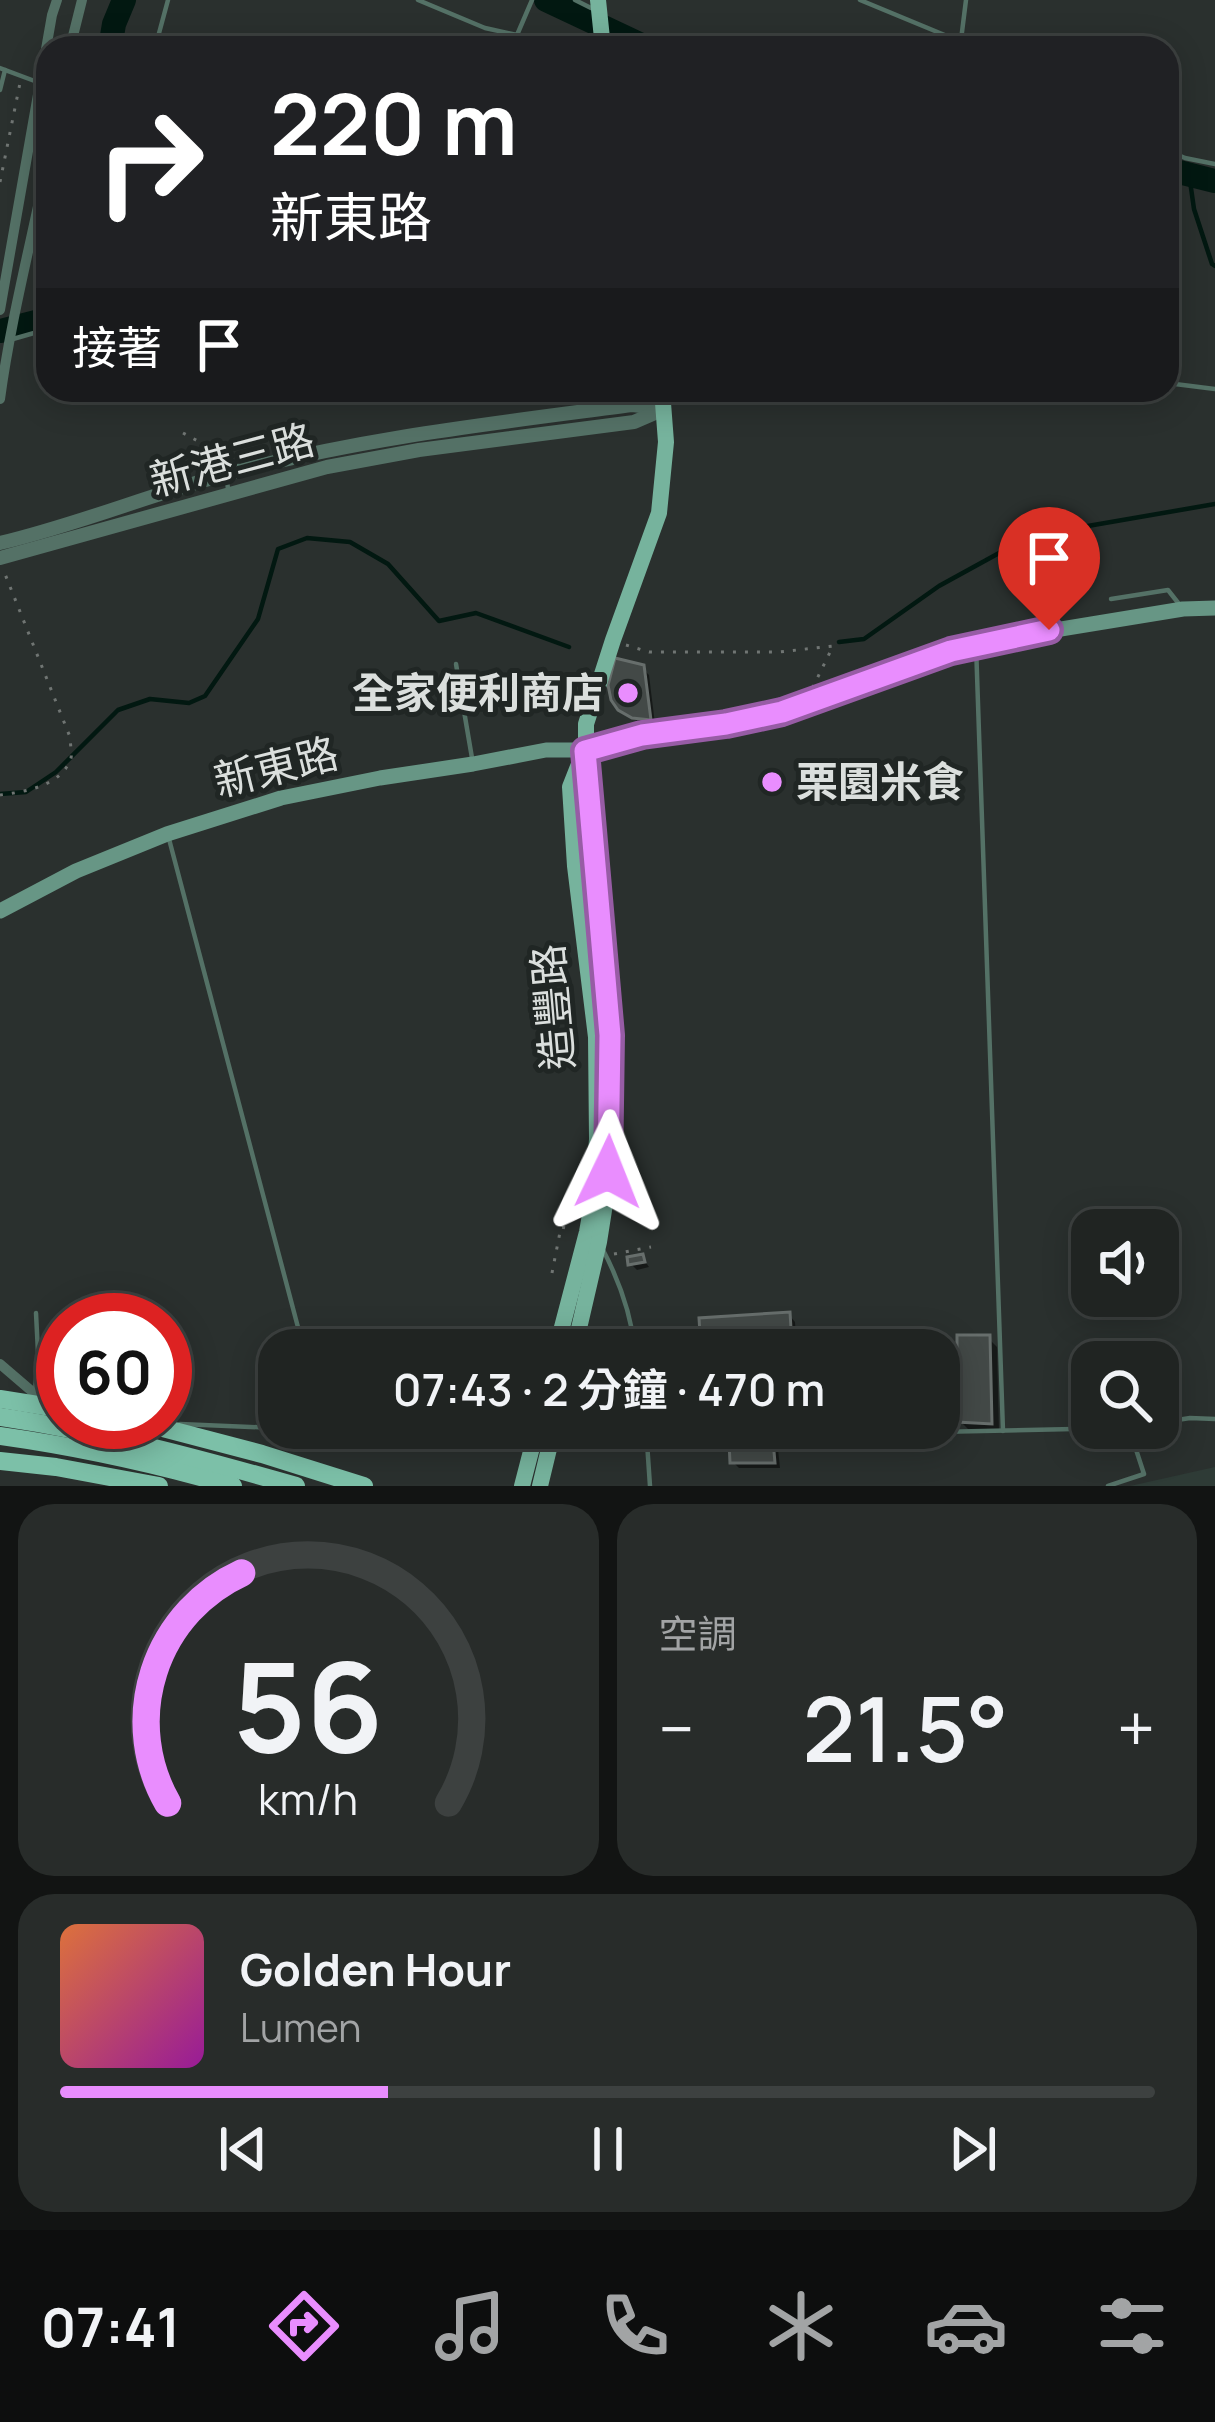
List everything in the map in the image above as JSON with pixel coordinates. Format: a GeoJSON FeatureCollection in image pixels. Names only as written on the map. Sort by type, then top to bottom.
{"type":"FeatureCollection","features":[{"type":"Feature","properties":{"kind":"highway"},"geometry":{"type":"LineString","coordinates":[[0,1399],[36,1409]]}},
{"type":"Feature","properties":{"kind":"highway"},"geometry":{"type":"LineString","coordinates":[[0,1418],[96,1433],[296,1486]]}},
{"type":"Feature","properties":{"kind":"highway"},"geometry":{"type":"LineString","coordinates":[[0,1436],[62,1444],[233,1486]]}},
{"type":"Feature","properties":{"kind":"highway"},"geometry":{"type":"LineString","coordinates":[[192,1436],[364,1486]]}},
{"type":"Feature","properties":{"kind":"highway"},"geometry":{"type":"LineString","coordinates":[[0,1461],[159,1486]]}},
{"type":"Feature","properties":{"kind":"main road"},"geometry":{"type":"LineString","coordinates":[[599,6],[602,36]]}},
{"type":"Feature","properties":{"kind":"main road","name":"造豐路"},"geometry":{"type":"LineString","coordinates":[[593,1251],[596,1036],[570,787],[585,751],[586,724],[658,513],[666,442],[663,402]]}},
{"type":"Feature","properties":{"kind":"main road","name":"新東路"},"geometry":{"type":"LineString","coordinates":[[0,911],[76,871],[167,834],[281,798],[546,749],[585,751],[642,735],[726,724],[808,703],[976,644],[1183,609],[1215,608]]}},
{"type":"Feature","properties":{"kind":"main road"},"geometry":{"type":"LineString","coordinates":[[564,1329],[593,1251]]}},
{"type":"Feature","properties":{"kind":"main road"},"geometry":{"type":"LineString","coordinates":[[578,1329],[593,1251]]}},
{"type":"Feature","properties":{"kind":"main road"},"geometry":{"type":"LineString","coordinates":[[522,1486],[531,1449]]}},
{"type":"Feature","properties":{"kind":"main road"},"geometry":{"type":"LineString","coordinates":[[540,1486],[551,1449]]}},
{"type":"Feature","properties":{"kind":"street"},"geometry":{"type":"LineString","coordinates":[[48,36],[57,0]]}},
{"type":"Feature","properties":{"kind":"street"},"geometry":{"type":"LineString","coordinates":[[73,36],[82,0]]}},
{"type":"Feature","properties":{"kind":"street"},"geometry":{"type":"LineString","coordinates":[[0,310],[5,246],[21,191],[36,105]]}},
{"type":"Feature","properties":{"kind":"street"},"geometry":{"type":"LineString","coordinates":[[21,191],[36,195]]}},
{"type":"Feature","properties":{"kind":"street"},"geometry":{"type":"LineString","coordinates":[[0,399],[36,214]]}},
{"type":"Feature","properties":{"kind":"street","name":"新港三路"},"geometry":{"type":"LineString","coordinates":[[0,543],[226,474],[422,432],[648,402]]}},
{"type":"Feature","properties":{"kind":"street","name":"新港三路"},"geometry":{"type":"LineString","coordinates":[[0,561],[350,463],[634,422],[659,402]]}},
{"type":"Feature","properties":{"kind":"street"},"geometry":{"type":"LineString","coordinates":[[0,1364],[35,1392]]}},
{"type":"Feature","properties":{"kind":"street"},"geometry":{"type":"LineString","coordinates":[[116,1449],[250,1486]]}},
{"type":"Feature","properties":{"kind":"lane"},"geometry":{"type":"LineString","coordinates":[[158,36],[168,0]]}},
{"type":"Feature","properties":{"kind":"lane"},"geometry":{"type":"LineString","coordinates":[[418,0],[485,28],[517,35],[532,0]]}},
{"type":"Feature","properties":{"kind":"lane"},"geometry":{"type":"LineString","coordinates":[[575,0],[599,6]]}},
{"type":"Feature","properties":{"kind":"lane"},"geometry":{"type":"LineString","coordinates":[[860,0],[952,36]]}},
{"type":"Feature","properties":{"kind":"lane"},"geometry":{"type":"LineString","coordinates":[[962,36],[966,0]]}},
{"type":"Feature","properties":{"kind":"lane"},"geometry":{"type":"LineString","coordinates":[[0,91],[3,69],[36,81]]}},
{"type":"Feature","properties":{"kind":"lane"},"geometry":{"type":"LineString","coordinates":[[1179,155],[1215,164]]}},
{"type":"Feature","properties":{"kind":"lane"},"geometry":{"type":"LineString","coordinates":[[9,340],[36,333]]}},
{"type":"Feature","properties":{"kind":"lane"},"geometry":{"type":"LineString","coordinates":[[1179,384],[1215,389]]}},
{"type":"Feature","properties":{"kind":"lane"},"geometry":{"type":"LineString","coordinates":[[224,457],[228,494]]}},
{"type":"Feature","properties":{"kind":"lane"},"geometry":{"type":"LineString","coordinates":[[1111,599],[1168,590],[1183,609]]}},
{"type":"Feature","properties":{"kind":"lane"},"geometry":{"type":"LineString","coordinates":[[976,644],[1003,1431]]}},
{"type":"Feature","properties":{"kind":"lane"},"geometry":{"type":"LineString","coordinates":[[456,664],[473,764]]}},
{"type":"Feature","properties":{"kind":"lane"},"geometry":{"type":"LineString","coordinates":[[167,834],[298,1329]]}},
{"type":"Feature","properties":{"kind":"lane"},"geometry":{"type":"LineString","coordinates":[[593,1251],[622,1291],[633,1329]]}},
{"type":"Feature","properties":{"kind":"lane"},"geometry":{"type":"LineString","coordinates":[[35,1392],[36,1379]]}},
{"type":"Feature","properties":{"kind":"lane"},"geometry":{"type":"LineString","coordinates":[[1179,1420],[1215,1419]]}},
{"type":"Feature","properties":{"kind":"lane"},"geometry":{"type":"LineString","coordinates":[[192,1424],[258,1427]]}},
{"type":"Feature","properties":{"kind":"lane"},"geometry":{"type":"LineString","coordinates":[[960,1432],[1071,1429]]}},
{"type":"Feature","properties":{"kind":"lane"},"geometry":{"type":"LineString","coordinates":[[647,1449],[650,1486]]}},
{"type":"Feature","properties":{"kind":"lane"},"geometry":{"type":"LineString","coordinates":[[1108,1486],[1144,1474],[1134,1449]]}},
{"type":"Feature","properties":{"kind":"path"},"geometry":{"type":"LineString","coordinates":[[0,182],[21,76]]}},
{"type":"Feature","properties":{"kind":"path"},"geometry":{"type":"LineString","coordinates":[[183,433],[224,457]]}},
{"type":"Feature","properties":{"kind":"path"},"geometry":{"type":"LineString","coordinates":[[0,561],[70,737],[71,757],[61,772],[34,790],[0,795]]}},
{"type":"Feature","properties":{"kind":"path"},"geometry":{"type":"LineString","coordinates":[[613,640],[649,652],[778,652],[832,646],[808,703]]}},
{"type":"Feature","properties":{"kind":"path"},"geometry":{"type":"LineString","coordinates":[[552,1273],[561,1227],[593,1251],[651,1247]]}},
{"type":"Feature","properties":{"kind":"shaded area"},"geometry":{"type":"Polygon","coordinates":[[[1215,1467],[1215,1486],[1130,1486],[1215,1467]]]}},
{"type":"Feature","properties":{"kind":"building","name":"全家便利商店"},"geometry":{"type":"Polygon","coordinates":[[[615,658],[644,665],[651,720],[632,718],[611,700],[608,685],[615,658]]]}},
{"type":"Feature","properties":{"kind":"building"},"geometry":{"type":"Polygon","coordinates":[[[643,1254],[645,1262],[628,1265],[627,1257],[643,1254]]]}},
{"type":"Feature","properties":{"kind":"building"},"geometry":{"type":"Polygon","coordinates":[[[790,1312],[791,1329],[700,1329],[699,1318],[790,1312]]]}},
{"type":"Feature","properties":{"kind":"building"},"geometry":{"type":"Polygon","coordinates":[[[960,1335],[990,1335],[992,1424],[960,1422],[960,1335]]]}},
{"type":"Feature","properties":{"kind":"building"},"geometry":{"type":"Polygon","coordinates":[[[729,1449],[774,1449],[775,1463],[730,1463],[729,1449]]]}},
{"type":"Feature","properties":{"kind":"waterway"},"geometry":{"type":"LineString","coordinates":[[112,36],[124,0]]}},
{"type":"Feature","properties":{"kind":"waterway"},"geometry":{"type":"LineString","coordinates":[[546,0],[622,36]]}},
{"type":"Feature","properties":{"kind":"waterway"},"geometry":{"type":"LineString","coordinates":[[1179,172],[1215,181]]}},
{"type":"Feature","properties":{"kind":"waterway"},"geometry":{"type":"LineString","coordinates":[[1189,174],[1194,209],[1215,266]]}},
{"type":"Feature","properties":{"kind":"waterway"},"geometry":{"type":"LineString","coordinates":[[0,331],[36,322]]}},
{"type":"Feature","properties":{"kind":"waterway"},"geometry":{"type":"LineString","coordinates":[[839,642],[864,639],[939,586],[1030,536],[1215,504]]}},
{"type":"Feature","properties":{"kind":"waterway"},"geometry":{"type":"LineString","coordinates":[[0,794],[26,792],[56,772],[118,710],[150,699],[189,703],[205,696],[258,619],[278,549],[307,538],[350,542],[388,564],[439,621],[476,613],[569,647]]}},
{"type":"Feature","properties":{"kind":"place","name":"全家便利商店"},"geometry":{"type":"Point","coordinates":[628,693]}},
{"type":"Feature","properties":{"kind":"place","name":"栗園米食"},"geometry":{"type":"Point","coordinates":[772,782]}},
{"type":"Feature","properties":{"kind":"route"},"geometry":{"type":"LineString","coordinates":[[608,1172],[610,1035],[585,751],[642,735],[782,712],[951,651],[1049,630]]}}]}
